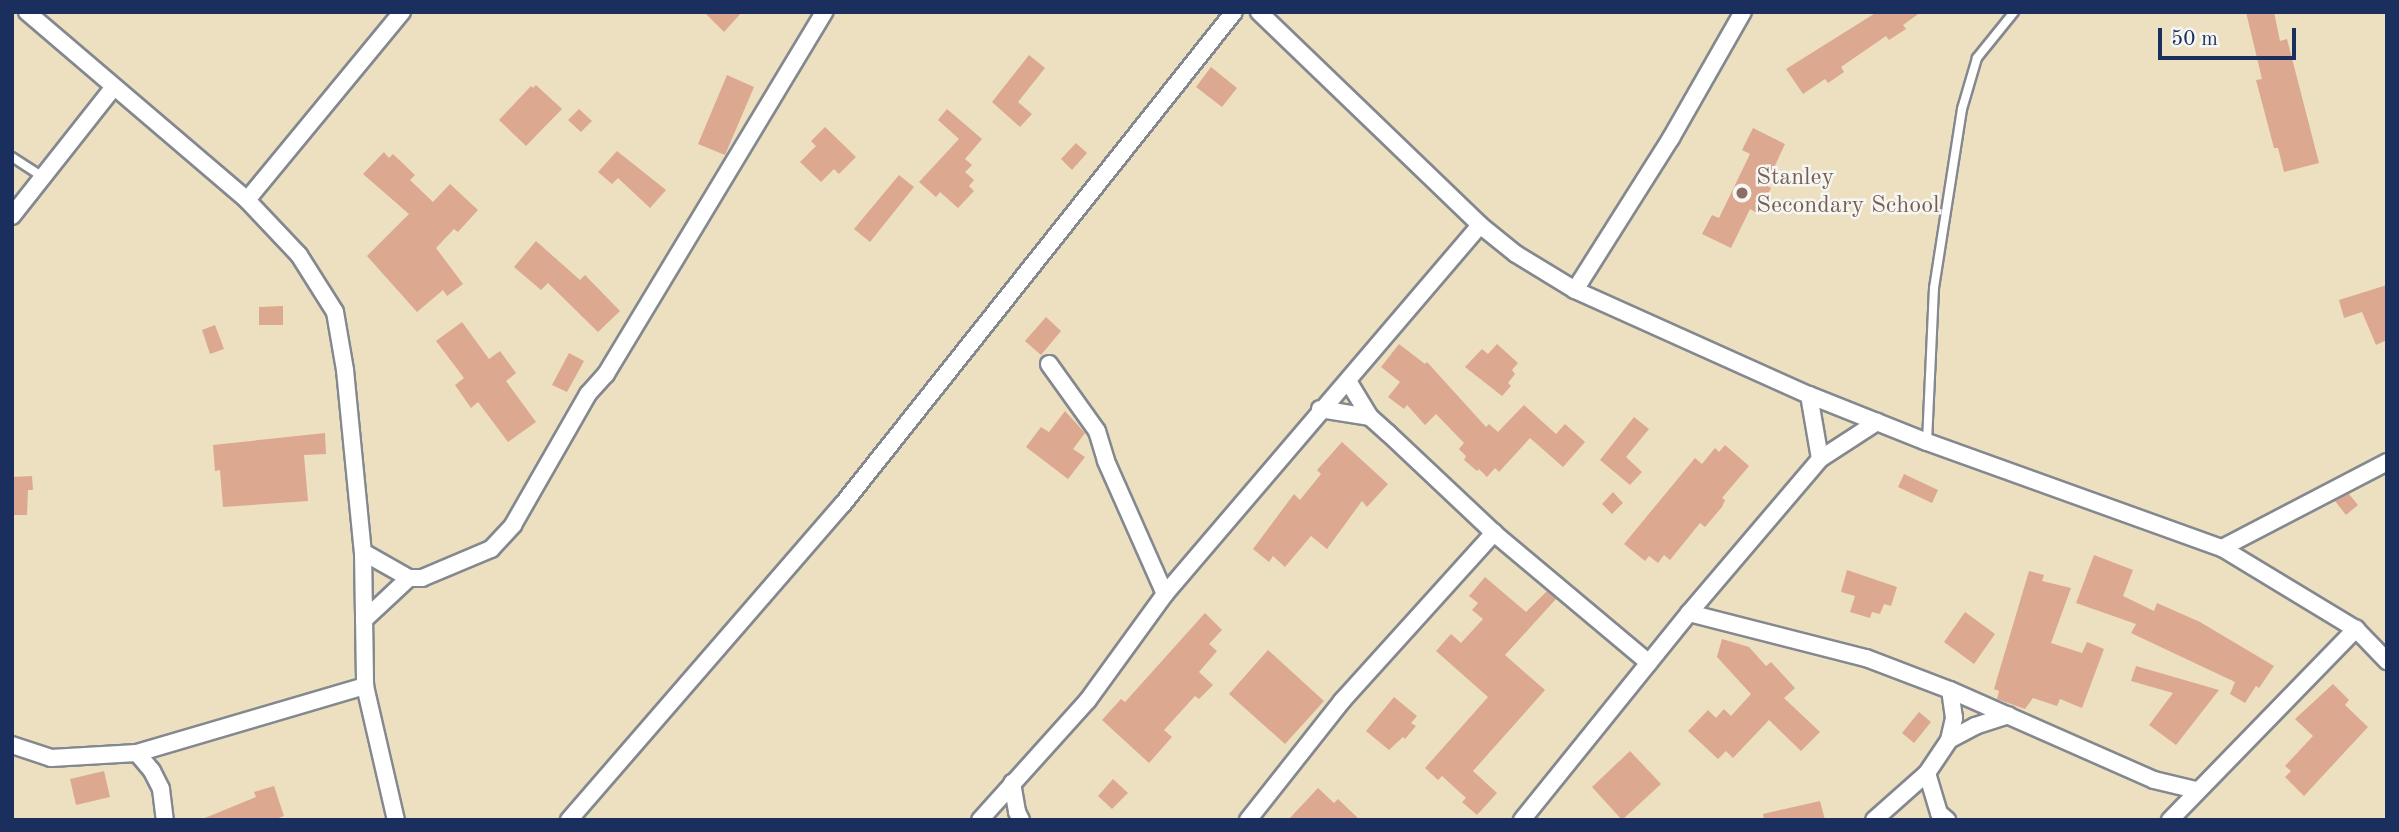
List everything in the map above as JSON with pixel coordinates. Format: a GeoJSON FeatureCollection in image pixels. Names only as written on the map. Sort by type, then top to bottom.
{"type":"FeatureCollection","features":[{"type":"Feature","properties":{"kind":"street"},"geometry":{"type":"LineString","coordinates":[[27,12],[247,200],[299,255],[335,312],[345,370],[363,552],[365,686],[396,820]]}},
{"type":"Feature","properties":{"kind":"street"},"geometry":{"type":"LineString","coordinates":[[247,200],[402,12]]}},
{"type":"Feature","properties":{"kind":"street"},"geometry":{"type":"LineString","coordinates":[[363,552],[409,578],[422,578],[466,562],[491,549],[513,525],[588,394],[606,374],[824,12]]}},
{"type":"Feature","properties":{"kind":"street"},"geometry":{"type":"LineString","coordinates":[[569,820],[844,504],[1234,12]]}},
{"type":"Feature","properties":{"kind":"street"},"geometry":{"type":"LineString","coordinates":[[1259,12],[1480,225],[1516,254],[1575,290],[1809,395],[1927,442],[2222,548],[2356,629],[2387,662]]}},
{"type":"Feature","properties":{"kind":"street"},"geometry":{"type":"LineString","coordinates":[[1575,290],[1671,138],[1743,12]]}},
{"type":"Feature","properties":{"kind":"street"},"geometry":{"type":"LineString","coordinates":[[12,216],[113,88]]}},
{"type":"Feature","properties":{"kind":"street"},"geometry":{"type":"LineString","coordinates":[[980,820],[1087,700],[1166,594],[1320,409],[1348,381],[1480,225]]}},
{"type":"Feature","properties":{"kind":"street"},"geometry":{"type":"LineString","coordinates":[[1049,363],[1097,431],[1106,461],[1166,594]]}},
{"type":"Feature","properties":{"kind":"street"},"geometry":{"type":"LineString","coordinates":[[1348,381],[1370,417],[1494,533],[1649,663]]}},
{"type":"Feature","properties":{"kind":"street"},"geometry":{"type":"LineString","coordinates":[[1809,395],[1820,459]]}},
{"type":"Feature","properties":{"kind":"street"},"geometry":{"type":"LineString","coordinates":[[1320,409],[1370,417]]}},
{"type":"Feature","properties":{"kind":"street"},"geometry":{"type":"LineString","coordinates":[[1522,820],[1689,613],[1820,459],[1877,422]]}},
{"type":"Feature","properties":{"kind":"street"},"geometry":{"type":"LineString","coordinates":[[2222,548],[2387,462]]}},
{"type":"Feature","properties":{"kind":"street"},"geometry":{"type":"LineString","coordinates":[[1248,820],[1342,701],[1494,533]]}},
{"type":"Feature","properties":{"kind":"street"},"geometry":{"type":"LineString","coordinates":[[364,620],[409,578]]}},
{"type":"Feature","properties":{"kind":"street"},"geometry":{"type":"LineString","coordinates":[[1689,613],[1866,659],[1950,690],[2154,780],[2196,790]]}},
{"type":"Feature","properties":{"kind":"street"},"geometry":{"type":"LineString","coordinates":[[2170,820],[2196,790],[2278,711],[2356,629]]}},
{"type":"Feature","properties":{"kind":"street"},"geometry":{"type":"LineString","coordinates":[[12,745],[51,758],[136,753],[365,686]]}},
{"type":"Feature","properties":{"kind":"street"},"geometry":{"type":"LineString","coordinates":[[1874,820],[1927,773],[1949,740],[1954,719],[1950,690]]}},
{"type":"Feature","properties":{"kind":"street"},"geometry":{"type":"LineString","coordinates":[[1949,740],[1975,726],[2008,715]]}},
{"type":"Feature","properties":{"kind":"street"},"geometry":{"type":"LineString","coordinates":[[136,753],[152,771],[161,789],[165,820]]}},
{"type":"Feature","properties":{"kind":"street"},"geometry":{"type":"LineString","coordinates":[[1927,773],[1939,813],[1947,820]]}},
{"type":"Feature","properties":{"kind":"street"},"geometry":{"type":"LineString","coordinates":[[1012,783],[1021,820]]}},
{"type":"Feature","properties":{"kind":"lane"},"geometry":{"type":"LineString","coordinates":[[1927,442],[1934,288],[1962,109],[1977,58],[2014,12]]}},
{"type":"Feature","properties":{"kind":"lane"},"geometry":{"type":"LineString","coordinates":[[12,157],[44,178]]}},
{"type":"Feature","properties":{"kind":"building"},"geometry":{"type":"Polygon","coordinates":[[[704,12],[742,12],[724,32],[704,12]]]}},
{"type":"Feature","properties":{"kind":"building"},"geometry":{"type":"Polygon","coordinates":[[[1877,12],[1921,12],[1903,25],[1906,29],[1889,40],[1886,36],[1841,67],[1844,72],[1828,83],[1825,79],[1803,94],[1786,69],[1877,12]]]}},
{"type":"Feature","properties":{"kind":"building"},"geometry":{"type":"Polygon","coordinates":[[[2246,12],[2274,12],[2280,41],[2287,39],[2319,163],[2284,172],[2278,148],[2274,148],[2256,80],[2262,79],[2246,12]]]}},
{"type":"Feature","properties":{"kind":"building"},"geometry":{"type":"Polygon","coordinates":[[[1029,55],[1045,68],[1018,102],[1032,114],[1020,127],[992,102],[1029,55]]]}},
{"type":"Feature","properties":{"kind":"building"},"geometry":{"type":"Polygon","coordinates":[[[1211,67],[1237,88],[1222,107],[1196,87],[1211,67]]]}},
{"type":"Feature","properties":{"kind":"building"},"geometry":{"type":"Polygon","coordinates":[[[727,75],[754,87],[725,155],[698,144],[727,75]]]}},
{"type":"Feature","properties":{"kind":"building"},"geometry":{"type":"Polygon","coordinates":[[[536,85],[562,109],[526,146],[499,120],[531,86],[533,88],[536,85]]]}},
{"type":"Feature","properties":{"kind":"building"},"geometry":{"type":"Polygon","coordinates":[[[579,109],[592,121],[581,132],[568,120],[579,109]]]}},
{"type":"Feature","properties":{"kind":"building"},"geometry":{"type":"Polygon","coordinates":[[[947,109],[982,139],[965,159],[972,165],[965,172],[974,180],[969,186],[974,191],[958,208],[940,192],[936,197],[919,182],[959,139],[938,120],[947,109]]]}},
{"type":"Feature","properties":{"kind":"building"},"geometry":{"type":"Polygon","coordinates":[[[825,127],[856,157],[839,174],[834,169],[821,182],[800,162],[816,146],[811,141],[825,127]]]}},
{"type":"Feature","properties":{"kind":"building"},"geometry":{"type":"Polygon","coordinates":[[[1753,128],[1785,144],[1766,185],[1771,188],[1759,214],[1750,209],[1731,248],[1702,234],[1712,215],[1719,218],[1750,154],[1742,150],[1753,128]]]}},
{"type":"Feature","properties":{"kind":"building"},"geometry":{"type":"Polygon","coordinates":[[[1076,143],[1087,153],[1072,170],[1061,159],[1076,143]]]}},
{"type":"Feature","properties":{"kind":"building"},"geometry":{"type":"Polygon","coordinates":[[[617,151],[666,190],[650,208],[618,178],[612,184],[598,172],[617,151]]]}},
{"type":"Feature","properties":{"kind":"building"},"geometry":{"type":"Polygon","coordinates":[[[384,152],[389,158],[393,154],[415,175],[410,180],[433,202],[450,184],[478,210],[458,232],[454,229],[436,248],[463,284],[447,296],[443,290],[417,312],[367,256],[409,214],[363,174],[384,152]]]}},
{"type":"Feature","properties":{"kind":"building"},"geometry":{"type":"Polygon","coordinates":[[[899,175],[914,187],[870,242],[854,229],[899,175]]]}},
{"type":"Feature","properties":{"kind":"building"},"geometry":{"type":"Polygon","coordinates":[[[536,241],[580,280],[585,275],[620,311],[598,332],[548,283],[541,290],[514,267],[536,241]]]}},
{"type":"Feature","properties":{"kind":"building"},"geometry":{"type":"Polygon","coordinates":[[[2387,285],[2387,340],[2376,345],[2362,312],[2344,318],[2339,300],[2387,285]]]}},
{"type":"Feature","properties":{"kind":"building"},"geometry":{"type":"Polygon","coordinates":[[[283,306],[283,325],[259,325],[259,307],[283,306]]]}},
{"type":"Feature","properties":{"kind":"building"},"geometry":{"type":"Polygon","coordinates":[[[1046,317],[1061,331],[1041,355],[1025,341],[1046,317]]]}},
{"type":"Feature","properties":{"kind":"building"},"geometry":{"type":"Polygon","coordinates":[[[462,322],[489,359],[500,351],[516,373],[506,381],[536,422],[508,442],[478,402],[471,408],[455,385],[464,378],[436,341],[462,322]]]}},
{"type":"Feature","properties":{"kind":"building"},"geometry":{"type":"Polygon","coordinates":[[[215,325],[224,349],[210,354],[202,330],[215,325]]]}},
{"type":"Feature","properties":{"kind":"building"},"geometry":{"type":"Polygon","coordinates":[[[1399,344],[1425,364],[1427,362],[1486,427],[1489,424],[1498,432],[1524,405],[1556,434],[1565,424],[1585,442],[1563,467],[1530,438],[1499,472],[1495,468],[1487,477],[1464,460],[1466,456],[1459,449],[1464,443],[1436,414],[1425,425],[1407,405],[1404,409],[1388,397],[1400,382],[1381,367],[1399,344]]]}},
{"type":"Feature","properties":{"kind":"building"},"geometry":{"type":"Polygon","coordinates":[[[1497,344],[1518,363],[1512,370],[1515,374],[1508,383],[1511,386],[1502,396],[1465,367],[1482,349],[1488,354],[1497,344]]]}},
{"type":"Feature","properties":{"kind":"building"},"geometry":{"type":"Polygon","coordinates":[[[569,353],[584,361],[567,392],[552,385],[569,353]]]}},
{"type":"Feature","properties":{"kind":"building"},"geometry":{"type":"Polygon","coordinates":[[[1065,411],[1085,433],[1073,449],[1085,457],[1068,479],[1026,447],[1041,427],[1049,432],[1065,411]]]}},
{"type":"Feature","properties":{"kind":"building"},"geometry":{"type":"Polygon","coordinates":[[[1634,417],[1649,429],[1626,457],[1642,472],[1630,485],[1600,460],[1634,417]]]}},
{"type":"Feature","properties":{"kind":"building"},"geometry":{"type":"Polygon","coordinates":[[[325,433],[326,454],[304,455],[308,501],[223,507],[220,470],[215,471],[213,445],[325,433]]]}},
{"type":"Feature","properties":{"kind":"building"},"geometry":{"type":"Polygon","coordinates":[[[1342,442],[1388,484],[1367,507],[1362,501],[1327,549],[1311,536],[1285,567],[1273,556],[1269,562],[1253,549],[1294,494],[1300,500],[1321,474],[1317,470],[1342,442]]]}},
{"type":"Feature","properties":{"kind":"building"},"geometry":{"type":"Polygon","coordinates":[[[1725,445],[1749,466],[1722,498],[1725,500],[1722,507],[1705,527],[1700,523],[1670,560],[1664,555],[1658,563],[1649,556],[1645,561],[1624,544],[1695,458],[1702,464],[1715,448],[1719,452],[1725,445]]]}},
{"type":"Feature","properties":{"kind":"building"},"geometry":{"type":"Polygon","coordinates":[[[1904,474],[1938,490],[1932,503],[1898,487],[1904,474]]]}},
{"type":"Feature","properties":{"kind":"building"},"geometry":{"type":"Polygon","coordinates":[[[32,476],[33,490],[28,490],[27,515],[12,515],[12,477],[32,476]]]}},
{"type":"Feature","properties":{"kind":"building"},"geometry":{"type":"Polygon","coordinates":[[[1613,492],[1623,503],[1612,514],[1602,504],[1613,492]]]}},
{"type":"Feature","properties":{"kind":"building"},"geometry":{"type":"Polygon","coordinates":[[[2349,494],[2358,505],[2346,515],[2335,501],[2349,494]]]}},
{"type":"Feature","properties":{"kind":"building"},"geometry":{"type":"Polygon","coordinates":[[[2094,555],[2133,570],[2123,596],[2154,611],[2157,603],[2200,622],[2274,666],[2259,688],[2256,686],[2245,703],[2230,694],[2235,682],[2131,633],[2136,624],[2076,603],[2094,555]]]}},
{"type":"Feature","properties":{"kind":"building"},"geometry":{"type":"Polygon","coordinates":[[[1847,570],[1897,587],[1891,606],[1884,604],[1880,614],[1872,612],[1870,618],[1850,612],[1855,596],[1841,592],[1847,570]]]}},
{"type":"Feature","properties":{"kind":"building"},"geometry":{"type":"Polygon","coordinates":[[[2029,571],[2044,575],[2042,581],[2071,588],[2051,643],[2082,653],[2087,642],[2104,649],[2082,708],[2060,699],[2057,706],[2033,698],[2025,709],[1997,699],[1999,691],[1994,689],[2029,571]]]}},
{"type":"Feature","properties":{"kind":"building"},"geometry":{"type":"Polygon","coordinates":[[[1485,577],[1526,612],[1547,591],[1556,599],[1505,655],[1545,690],[1473,771],[1497,793],[1477,815],[1462,802],[1466,798],[1442,776],[1438,780],[1425,768],[1488,697],[1436,651],[1451,634],[1461,643],[1483,619],[1472,610],[1478,603],[1469,596],[1485,577]]]}},
{"type":"Feature","properties":{"kind":"building"},"geometry":{"type":"Polygon","coordinates":[[[1965,612],[1995,634],[1974,664],[1944,642],[1965,612]]]}},
{"type":"Feature","properties":{"kind":"building"},"geometry":{"type":"Polygon","coordinates":[[[1205,613],[1222,630],[1209,644],[1217,651],[1199,672],[1213,685],[1199,699],[1195,696],[1164,730],[1172,737],[1149,763],[1102,720],[1121,699],[1125,702],[1205,613]]]}},
{"type":"Feature","properties":{"kind":"building"},"geometry":{"type":"Polygon","coordinates":[[[1722,639],[1749,647],[1766,666],[1771,662],[1795,688],[1784,698],[1820,732],[1801,751],[1769,720],[1733,758],[1726,751],[1718,759],[1688,731],[1708,710],[1716,718],[1724,709],[1731,716],[1751,694],[1717,657],[1722,639]]]}},
{"type":"Feature","properties":{"kind":"building"},"geometry":{"type":"Polygon","coordinates":[[[1268,650],[1324,701],[1285,744],[1229,694],[1268,650]]]}},
{"type":"Feature","properties":{"kind":"building"},"geometry":{"type":"Polygon","coordinates":[[[2136,666],[2219,690],[2176,745],[2149,725],[2173,693],[2131,681],[2136,666]]]}},
{"type":"Feature","properties":{"kind":"building"},"geometry":{"type":"Polygon","coordinates":[[[2333,684],[2349,700],[2345,705],[2368,727],[2304,796],[2285,777],[2291,771],[2285,766],[2313,736],[2295,719],[2333,684]]]}},
{"type":"Feature","properties":{"kind":"building"},"geometry":{"type":"Polygon","coordinates":[[[1394,697],[1417,716],[1411,723],[1416,726],[1405,739],[1403,737],[1389,750],[1366,731],[1394,697]]]}},
{"type":"Feature","properties":{"kind":"building"},"geometry":{"type":"Polygon","coordinates":[[[1919,712],[1931,722],[1914,743],[1902,733],[1919,712]]]}},
{"type":"Feature","properties":{"kind":"building"},"geometry":{"type":"Polygon","coordinates":[[[1630,751],[1661,784],[1622,820],[1592,787],[1630,751]]]}},
{"type":"Feature","properties":{"kind":"building"},"geometry":{"type":"Polygon","coordinates":[[[104,771],[110,797],[76,805],[70,779],[104,771]]]}},
{"type":"Feature","properties":{"kind":"building"},"geometry":{"type":"Polygon","coordinates":[[[1113,779],[1128,793],[1112,809],[1098,796],[1113,779]]]}},
{"type":"Feature","properties":{"kind":"building"},"geometry":{"type":"Polygon","coordinates":[[[274,786],[284,816],[273,820],[200,820],[256,797],[254,792],[274,786]]]}},
{"type":"Feature","properties":{"kind":"building"},"geometry":{"type":"Polygon","coordinates":[[[1318,788],[1334,803],[1338,799],[1360,820],[1288,820],[1318,788]]]}},
{"type":"Feature","properties":{"kind":"building"},"geometry":{"type":"Polygon","coordinates":[[[1820,801],[1825,820],[1764,820],[1763,814],[1820,801]]]}},
{"type":"Feature","properties":{"kind":"place","name":"Stanley Secondary School"},"geometry":{"type":"Point","coordinates":[1742,193]}}]}
